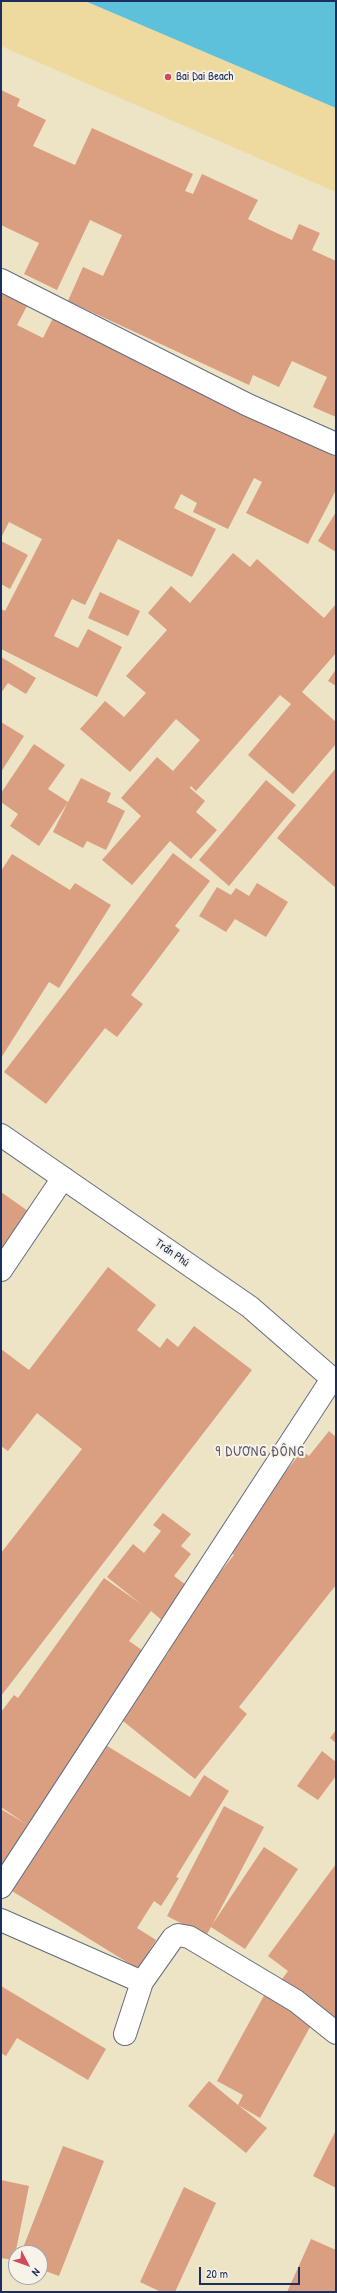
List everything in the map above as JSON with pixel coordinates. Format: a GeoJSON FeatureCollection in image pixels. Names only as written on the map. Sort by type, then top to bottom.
{"type":"FeatureCollection","features":[{"type":"Feature","properties":{"kind":"street"},"geometry":{"type":"LineString","coordinates":[[1,280],[248,405],[336,444]]}},
{"type":"Feature","properties":{"kind":"street","name":"Trần Phú"},"geometry":{"type":"LineString","coordinates":[[1,1135],[250,1307],[334,1380]]}},
{"type":"Feature","properties":{"kind":"street"},"geometry":{"type":"LineString","coordinates":[[1,1270],[63,1178]]}},
{"type":"Feature","properties":{"kind":"street"},"geometry":{"type":"LineString","coordinates":[[1,1887],[334,1380]]}},
{"type":"Feature","properties":{"kind":"street"},"geometry":{"type":"LineString","coordinates":[[1,1920],[142,1982]]}},
{"type":"Feature","properties":{"kind":"street"},"geometry":{"type":"LineString","coordinates":[[125,2034],[142,1982],[173,1938],[178,1935],[189,1937],[296,2001],[336,2033]]}},
{"type":"Feature","properties":{"kind":"sand","name":"Bai Dai Beach"},"geometry":{"type":"Polygon","coordinates":[[[1,1],[85,1],[336,108],[336,192],[1,46],[1,1]]]}},
{"type":"Feature","properties":{"kind":"water"},"geometry":{"type":"Polygon","coordinates":[[[85,1],[336,1],[336,108],[85,1]]]}},
{"type":"Feature","properties":{"kind":"building"},"geometry":{"type":"Polygon","coordinates":[[[1,90],[20,99],[17,106],[46,120],[33,146],[75,165],[92,128],[193,174],[185,191],[193,194],[202,174],[258,200],[248,219],[268,229],[292,240],[299,224],[320,233],[312,250],[336,261],[336,417],[313,407],[327,377],[292,361],[279,387],[253,375],[249,385],[68,301],[83,267],[103,276],[122,235],[90,220],[57,290],[24,274],[39,243],[1,225],[1,90]]]}},
{"type":"Feature","properties":{"kind":"building"},"geometry":{"type":"Polygon","coordinates":[[[1,293],[27,306],[17,325],[43,338],[55,314],[336,457],[336,490],[308,544],[246,513],[262,482],[254,478],[228,529],[193,512],[197,503],[181,494],[174,508],[216,529],[192,577],[118,539],[85,605],[72,599],[54,636],[78,648],[88,629],[122,647],[97,697],[1,649],[1,609],[5,611],[42,539],[9,522],[1,538],[1,293]]]}},
{"type":"Feature","properties":{"kind":"building"},"geometry":{"type":"Polygon","coordinates":[[[336,512],[336,552],[318,541],[336,512]]]}},
{"type":"Feature","properties":{"kind":"building"},"geometry":{"type":"Polygon","coordinates":[[[1,541],[28,555],[10,589],[1,584],[1,541]]]}},
{"type":"Feature","properties":{"kind":"building"},"geometry":{"type":"Polygon","coordinates":[[[233,553],[250,567],[257,559],[324,618],[336,604],[336,653],[302,692],[336,722],[336,744],[293,794],[248,755],[291,704],[280,695],[196,791],[191,786],[190,788],[205,801],[196,812],[217,830],[191,859],[170,841],[132,885],[102,860],[141,816],[121,798],[157,757],[173,771],[200,740],[176,719],[130,772],[80,729],[105,701],[124,717],[146,693],[126,676],[167,630],[148,613],[171,586],[190,603],[233,553]]]}},
{"type":"Feature","properties":{"kind":"building"},"geometry":{"type":"Polygon","coordinates":[[[100,592],[140,611],[128,636],[88,618],[100,592]]]}},
{"type":"Feature","properties":{"kind":"building"},"geometry":{"type":"Polygon","coordinates":[[[1,657],[36,678],[26,694],[8,683],[1,693],[1,657]]]}},
{"type":"Feature","properties":{"kind":"building"},"geometry":{"type":"Polygon","coordinates":[[[336,669],[336,686],[328,681],[336,669]]]}},
{"type":"Feature","properties":{"kind":"building"},"geometry":{"type":"Polygon","coordinates":[[[1,722],[24,736],[1,772],[1,722]]]}},
{"type":"Feature","properties":{"kind":"building"},"geometry":{"type":"Polygon","coordinates":[[[34,744],[65,765],[48,789],[68,802],[39,846],[10,826],[18,814],[1,802],[1,793],[34,744]]]}},
{"type":"Feature","properties":{"kind":"building"},"geometry":{"type":"Polygon","coordinates":[[[336,768],[336,888],[277,838],[336,768]]]}},
{"type":"Feature","properties":{"kind":"building"},"geometry":{"type":"Polygon","coordinates":[[[81,778],[111,793],[107,802],[125,811],[106,850],[87,841],[83,848],[53,832],[81,778]]]}},
{"type":"Feature","properties":{"kind":"building"},"geometry":{"type":"Polygon","coordinates":[[[266,780],[296,805],[229,886],[199,860],[266,780]]]}},
{"type":"Feature","properties":{"kind":"building"},"geometry":{"type":"Polygon","coordinates":[[[173,853],[210,881],[175,926],[180,930],[131,995],[143,1004],[117,1037],[105,1028],[46,1104],[4,1072],[173,853]]]}},
{"type":"Feature","properties":{"kind":"building"},"geometry":{"type":"Polygon","coordinates":[[[12,854],[70,890],[75,883],[111,905],[59,988],[49,982],[1,1058],[1,871],[12,854]]]}},
{"type":"Feature","properties":{"kind":"building"},"geometry":{"type":"Polygon","coordinates":[[[257,883],[288,902],[266,937],[235,919],[226,932],[199,916],[217,887],[231,895],[236,888],[249,896],[257,883]]]}},
{"type":"Feature","properties":{"kind":"building"},"geometry":{"type":"Polygon","coordinates":[[[1,1192],[28,1211],[1,1249],[1,1192]]]}},
{"type":"Feature","properties":{"kind":"building"},"geometry":{"type":"Polygon","coordinates":[[[108,1267],[156,1305],[137,1330],[160,1348],[167,1338],[178,1347],[194,1326],[252,1370],[1,1696],[1,1553],[82,1449],[37,1413],[8,1451],[1,1446],[1,1349],[29,1370],[108,1267]]]}},
{"type":"Feature","properties":{"kind":"building"},"geometry":{"type":"Polygon","coordinates":[[[329,1431],[336,1437],[336,1585],[239,1707],[247,1714],[195,1779],[118,1717],[169,1652],[161,1646],[234,1555],[225,1548],[302,1451],[309,1456],[329,1431]]]}},
{"type":"Feature","properties":{"kind":"building"},"geometry":{"type":"Polygon","coordinates":[[[163,1513],[191,1534],[181,1546],[191,1554],[174,1576],[190,1588],[164,1622],[151,1611],[129,1641],[149,1655],[1,1873],[1,1809],[26,1824],[1,1807],[1,1712],[14,1695],[18,1698],[104,1578],[141,1604],[107,1577],[133,1544],[144,1553],[161,1531],[153,1525],[163,1513]]]}},
{"type":"Feature","properties":{"kind":"building"},"geometry":{"type":"Polygon","coordinates":[[[336,1730],[336,1743],[330,1738],[336,1730]]]}},
{"type":"Feature","properties":{"kind":"building"},"geometry":{"type":"Polygon","coordinates":[[[104,1744],[190,1797],[204,1775],[229,1791],[176,1877],[179,1878],[161,1906],[154,1901],[137,1928],[156,1940],[138,1969],[12,1891],[104,1744]]]}},
{"type":"Feature","properties":{"kind":"building"},"geometry":{"type":"Polygon","coordinates":[[[322,1751],[336,1762],[336,1776],[318,1800],[297,1786],[322,1751]]]}},
{"type":"Feature","properties":{"kind":"building"},"geometry":{"type":"Polygon","coordinates":[[[224,1806],[264,1827],[212,1925],[264,1847],[298,1869],[245,1949],[211,1927],[206,1936],[167,1916],[224,1806]]]}},
{"type":"Feature","properties":{"kind":"building"},"geometry":{"type":"Polygon","coordinates":[[[336,1864],[336,2024],[277,1986],[288,1971],[268,1956],[336,1864]]]}},
{"type":"Feature","properties":{"kind":"building"},"geometry":{"type":"Polygon","coordinates":[[[1,1986],[106,2049],[88,2080],[17,2038],[6,2056],[1,2053],[1,1986]]]}},
{"type":"Feature","properties":{"kind":"building"},"geometry":{"type":"Polygon","coordinates":[[[266,1992],[315,2018],[260,2118],[238,2105],[243,2095],[217,2081],[266,1992]]]}},
{"type":"Feature","properties":{"kind":"building"},"geometry":{"type":"Polygon","coordinates":[[[209,2081],[267,2128],[246,2153],[188,2106],[209,2081]]]}},
{"type":"Feature","properties":{"kind":"building"},"geometry":{"type":"Polygon","coordinates":[[[336,2130],[336,2188],[313,2176],[336,2130]]]}},
{"type":"Feature","properties":{"kind":"building"},"geometry":{"type":"Polygon","coordinates":[[[63,2146],[104,2161],[59,2276],[48,2272],[48,2245],[24,2245],[63,2146]]]}},
{"type":"Feature","properties":{"kind":"building"},"geometry":{"type":"Polygon","coordinates":[[[1,2180],[29,2186],[17,2245],[8,2245],[8,2259],[1,2258],[1,2180]]]}},
{"type":"Feature","properties":{"kind":"building"},"geometry":{"type":"Polygon","coordinates":[[[184,2187],[216,2203],[175,2292],[161,2292],[140,2282],[184,2187]]]}},
{"type":"Feature","properties":{"kind":"building"},"geometry":{"type":"Polygon","coordinates":[[[311,2239],[336,2250],[336,2292],[287,2292],[311,2239]]]}},
{"type":"Feature","properties":{"kind":"place","name":"Bai Dai Beach"},"geometry":{"type":"Point","coordinates":[168,77]}},
{"type":"Feature","properties":{"kind":"district","name":"9 DƯƠNG ĐÔNG"},"geometry":{"type":"Point","coordinates":[260,1452]}}]}
